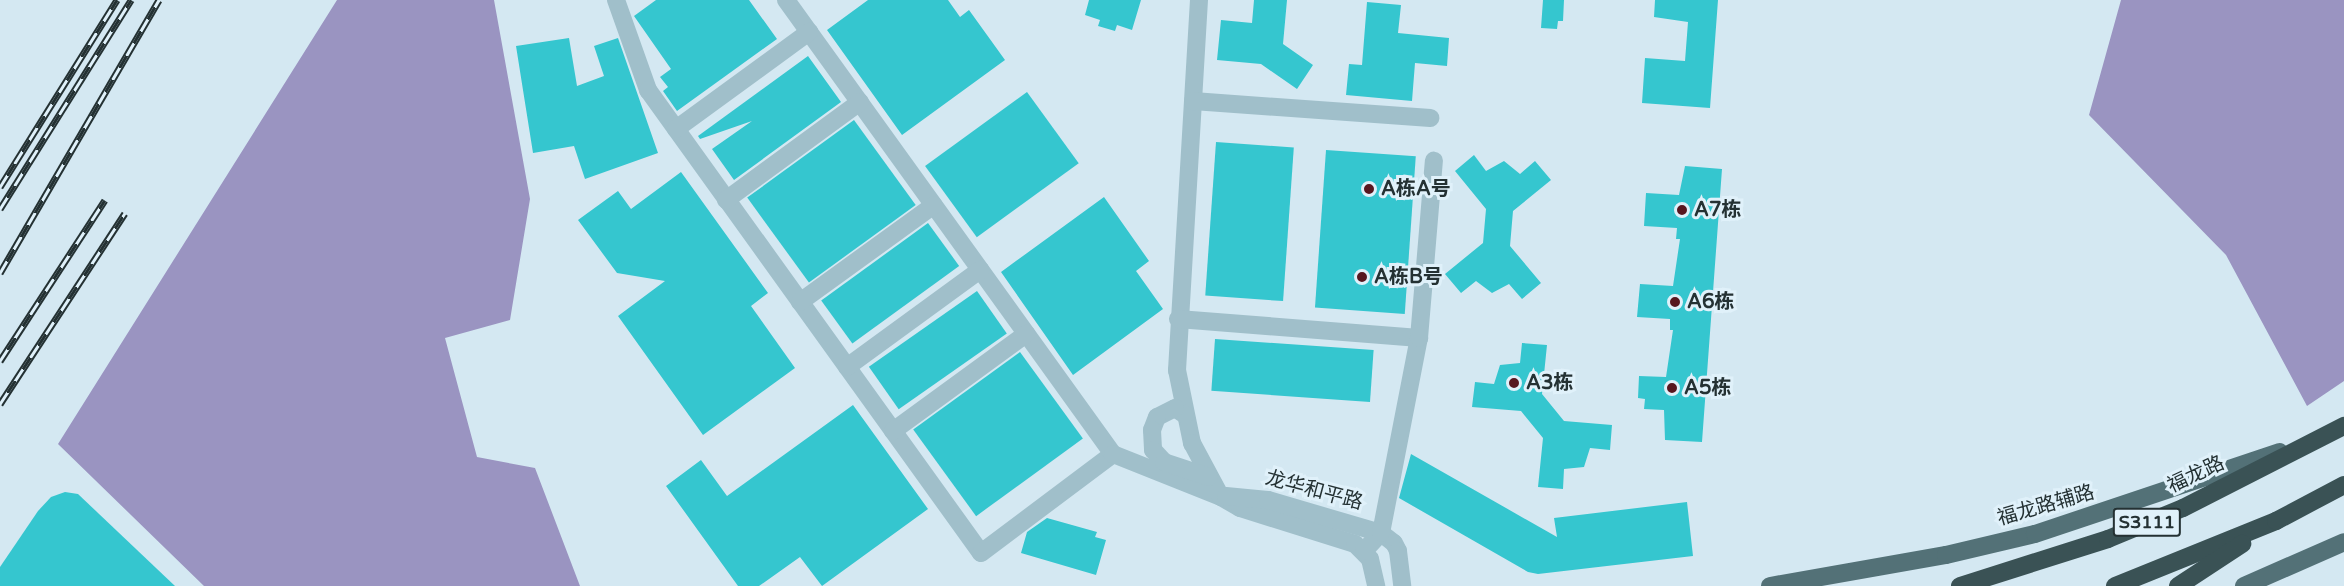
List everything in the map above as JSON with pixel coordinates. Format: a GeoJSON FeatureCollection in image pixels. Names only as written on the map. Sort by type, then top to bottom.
{"type":"FeatureCollection","features":[{"type":"Feature","properties":{"kind":"highway","name":"福龙路"},"geometry":{"type":"LineString","coordinates":[[1960,586],[2118,534],[2183,508],[2344,426]]}},
{"type":"Feature","properties":{"kind":"highway","name":"S3111"},"geometry":{"type":"LineString","coordinates":[[2115,586],[2276,521],[2344,485]]}},
{"type":"Feature","properties":{"kind":"highway"},"geometry":{"type":"LineString","coordinates":[[2178,586],[2276,521]]}},
{"type":"Feature","properties":{"kind":"main road","name":"福龙路辅路"},"geometry":{"type":"LineString","coordinates":[[1770,586],[1946,555],[2035,534],[2326,437]]}},
{"type":"Feature","properties":{"kind":"main road"},"geometry":{"type":"LineString","coordinates":[[2244,586],[2344,542]]}},
{"type":"Feature","properties":{"kind":"street"},"geometry":{"type":"LineString","coordinates":[[616,0],[648,90],[981,553],[1113,454]]}},
{"type":"Feature","properties":{"kind":"street"},"geometry":{"type":"LineString","coordinates":[[786,0],[1113,454],[1221,496]]}},
{"type":"Feature","properties":{"kind":"street"},"geometry":{"type":"LineString","coordinates":[[1199,0],[1178,319],[1178,370],[1192,443],[1221,496]]}},
{"type":"Feature","properties":{"kind":"street"},"geometry":{"type":"LineString","coordinates":[[676,129],[809,32]]}},
{"type":"Feature","properties":{"kind":"street"},"geometry":{"type":"LineString","coordinates":[[1193,101],[1430,118]]}},
{"type":"Feature","properties":{"kind":"street"},"geometry":{"type":"LineString","coordinates":[[726,200],[860,102]]}},
{"type":"Feature","properties":{"kind":"street"},"geometry":{"type":"LineString","coordinates":[[1376,586],[1364,551],[1381,533],[1419,338],[1434,161]]}},
{"type":"Feature","properties":{"kind":"street"},"geometry":{"type":"LineString","coordinates":[[800,302],[934,205]]}},
{"type":"Feature","properties":{"kind":"street"},"geometry":{"type":"LineString","coordinates":[[846,367],[980,270]]}},
{"type":"Feature","properties":{"kind":"street"},"geometry":{"type":"LineString","coordinates":[[1178,319],[1419,338]]}},
{"type":"Feature","properties":{"kind":"street"},"geometry":{"type":"LineString","coordinates":[[893,431],[1026,334]]}},
{"type":"Feature","properties":{"kind":"street"},"geometry":{"type":"LineString","coordinates":[[1185,415],[1175,408],[1158,417],[1151,436],[1153,450],[1164,462],[1209,477]]}},
{"type":"Feature","properties":{"kind":"street","name":"龙华和平路"},"geometry":{"type":"LineString","coordinates":[[1221,496],[1268,500],[1381,533],[1394,543],[1398,551],[1402,586]]}},
{"type":"Feature","properties":{"kind":"street","name":"龙华和平路"},"geometry":{"type":"LineString","coordinates":[[1221,496],[1240,508],[1342,538],[1364,551]]}},
{"type":"Feature","properties":{"kind":"shaded area"},"geometry":{"type":"Polygon","coordinates":[[[337,0],[494,0],[530,199],[510,320],[445,338],[477,457],[535,468],[580,586],[204,586],[58,444],[337,0]]]}},
{"type":"Feature","properties":{"kind":"shaded area"},"geometry":{"type":"Polygon","coordinates":[[[2121,0],[2344,0],[2344,381],[2307,406],[2226,255],[2089,115],[2121,0]]]}},
{"type":"Feature","properties":{"kind":"building"},"geometry":{"type":"Polygon","coordinates":[[[656,0],[749,0],[777,39],[677,111],[663,91],[668,87],[660,77],[671,69],[634,16],[656,0]]]}},
{"type":"Feature","properties":{"kind":"building"},"geometry":{"type":"Polygon","coordinates":[[[868,0],[948,0],[960,17],[969,10],[1005,60],[902,135],[827,30],[868,0]]]}},
{"type":"Feature","properties":{"kind":"building"},"geometry":{"type":"Polygon","coordinates":[[[1089,0],[1141,0],[1132,30],[1117,25],[1115,31],[1098,26],[1100,20],[1085,15],[1089,0]]]}},
{"type":"Feature","properties":{"kind":"building"},"geometry":{"type":"Polygon","coordinates":[[[1254,0],[1287,0],[1283,44],[1313,65],[1297,89],[1261,64],[1217,60],[1221,20],[1252,23],[1254,0]]]}},
{"type":"Feature","properties":{"kind":"building"},"geometry":{"type":"Polygon","coordinates":[[[1543,0],[1564,0],[1563,21],[1558,21],[1557,29],[1541,28],[1543,0]]]}},
{"type":"Feature","properties":{"kind":"building"},"geometry":{"type":"Polygon","coordinates":[[[1655,0],[1718,0],[1710,108],[1642,103],[1645,58],[1685,61],[1688,22],[1654,17],[1655,0]]]}},
{"type":"Feature","properties":{"kind":"building"},"geometry":{"type":"Polygon","coordinates":[[[1367,2],[1401,5],[1398,33],[1449,38],[1447,66],[1415,63],[1412,101],[1346,95],[1349,64],[1362,65],[1367,2]]]}},
{"type":"Feature","properties":{"kind":"building"},"geometry":{"type":"Polygon","coordinates":[[[569,38],[577,86],[604,76],[594,46],[618,38],[658,153],[585,179],[574,146],[533,153],[516,46],[569,38]]]}},
{"type":"Feature","properties":{"kind":"building"},"geometry":{"type":"Polygon","coordinates":[[[808,56],[841,102],[734,180],[712,149],[752,121],[700,139],[698,136],[808,56]]]}},
{"type":"Feature","properties":{"kind":"building"},"geometry":{"type":"Polygon","coordinates":[[[1027,92],[1079,163],[977,237],[925,166],[1027,92]]]}},
{"type":"Feature","properties":{"kind":"building"},"geometry":{"type":"Polygon","coordinates":[[[854,120],[916,205],[809,283],[747,198],[854,120]]]}},
{"type":"Feature","properties":{"kind":"building"},"geometry":{"type":"Polygon","coordinates":[[[1216,142],[1294,147],[1283,301],[1205,296],[1216,142]]]}},
{"type":"Feature","properties":{"kind":"building"},"geometry":{"type":"Polygon","coordinates":[[[1326,150],[1416,156],[1405,314],[1315,308],[1326,150]]]}},
{"type":"Feature","properties":{"kind":"building"},"geometry":{"type":"Polygon","coordinates":[[[1474,155],[1486,171],[1504,161],[1520,174],[1535,161],[1551,180],[1513,211],[1510,246],[1541,283],[1522,299],[1509,284],[1492,293],[1476,281],[1461,293],[1445,274],[1483,243],[1486,209],[1455,171],[1474,155]]]}},
{"type":"Feature","properties":{"kind":"building"},"geometry":{"type":"Polygon","coordinates":[[[1685,166],[1722,169],[1702,442],[1665,440],[1664,410],[1644,409],[1645,399],[1638,398],[1639,376],[1666,377],[1673,330],[1670,330],[1670,319],[1637,317],[1640,284],[1673,286],[1680,239],[1676,239],[1677,228],[1644,226],[1646,193],[1679,195],[1685,166]]]}},
{"type":"Feature","properties":{"kind":"building"},"geometry":{"type":"Polygon","coordinates":[[[681,172],[768,293],[751,306],[795,368],[703,435],[618,316],[665,281],[617,273],[578,220],[618,191],[631,209],[681,172]]]}},
{"type":"Feature","properties":{"kind":"building"},"geometry":{"type":"Polygon","coordinates":[[[1104,197],[1149,261],[1136,271],[1163,309],[1073,375],[1001,272],[1104,197]]]}},
{"type":"Feature","properties":{"kind":"building"},"geometry":{"type":"Polygon","coordinates":[[[928,223],[959,266],[852,343],[821,301],[928,223]]]}},
{"type":"Feature","properties":{"kind":"building"},"geometry":{"type":"Polygon","coordinates":[[[977,291],[1007,334],[899,409],[869,367],[977,291]]]}},
{"type":"Feature","properties":{"kind":"building"},"geometry":{"type":"Polygon","coordinates":[[[1215,339],[1374,350],[1370,402],[1211,391],[1215,339]]]}},
{"type":"Feature","properties":{"kind":"building"},"geometry":{"type":"Polygon","coordinates":[[[1522,343],[1547,345],[1542,394],[1564,421],[1612,425],[1610,450],[1590,448],[1584,467],[1564,469],[1563,489],[1538,487],[1543,438],[1521,411],[1472,407],[1475,382],[1494,384],[1500,365],[1520,363],[1522,343]]]}},
{"type":"Feature","properties":{"kind":"building"},"geometry":{"type":"Polygon","coordinates":[[[1020,352],[1083,439],[976,516],[913,430],[1020,352]]]}},
{"type":"Feature","properties":{"kind":"building"},"geometry":{"type":"Polygon","coordinates":[[[853,405],[928,509],[822,586],[800,557],[759,586],[738,586],[666,486],[701,460],[727,496],[853,405]]]}},
{"type":"Feature","properties":{"kind":"building"},"geometry":{"type":"Polygon","coordinates":[[[1411,454],[1557,537],[1554,518],[1687,502],[1693,556],[1538,574],[1528,572],[1399,498],[1411,454]]]}},
{"type":"Feature","properties":{"kind":"building"},"geometry":{"type":"Polygon","coordinates":[[[65,492],[78,494],[175,586],[0,586],[0,567],[38,511],[51,497],[65,492]]]}},
{"type":"Feature","properties":{"kind":"building"},"geometry":{"type":"Polygon","coordinates":[[[1047,518],[1097,532],[1095,537],[1106,540],[1096,575],[1021,553],[1027,532],[1047,518]]]}},
{"type":"Feature","properties":{"kind":"railway"},"geometry":{"type":"LineString","coordinates":[[0,187],[117,0]]}},
{"type":"Feature","properties":{"kind":"railway"},"geometry":{"type":"LineString","coordinates":[[0,209],[131,0]]}},
{"type":"Feature","properties":{"kind":"railway"},"geometry":{"type":"LineString","coordinates":[[0,273],[159,0]]}},
{"type":"Feature","properties":{"kind":"railway"},"geometry":{"type":"LineString","coordinates":[[0,361],[105,200]]}},
{"type":"Feature","properties":{"kind":"railway"},"geometry":{"type":"LineString","coordinates":[[0,404],[125,213]]}},
{"type":"Feature","properties":{"kind":"place","name":"A栋A号"},"geometry":{"type":"Point","coordinates":[1369,189]}},
{"type":"Feature","properties":{"kind":"place","name":"A7栋"},"geometry":{"type":"Point","coordinates":[1682,210]}},
{"type":"Feature","properties":{"kind":"place","name":"A栋B号"},"geometry":{"type":"Point","coordinates":[1362,277]}},
{"type":"Feature","properties":{"kind":"place","name":"A6栋"},"geometry":{"type":"Point","coordinates":[1675,302]}},
{"type":"Feature","properties":{"kind":"place","name":"A3栋"},"geometry":{"type":"Point","coordinates":[1514,383]}},
{"type":"Feature","properties":{"kind":"place","name":"A5栋"},"geometry":{"type":"Point","coordinates":[1672,388]}}]}
